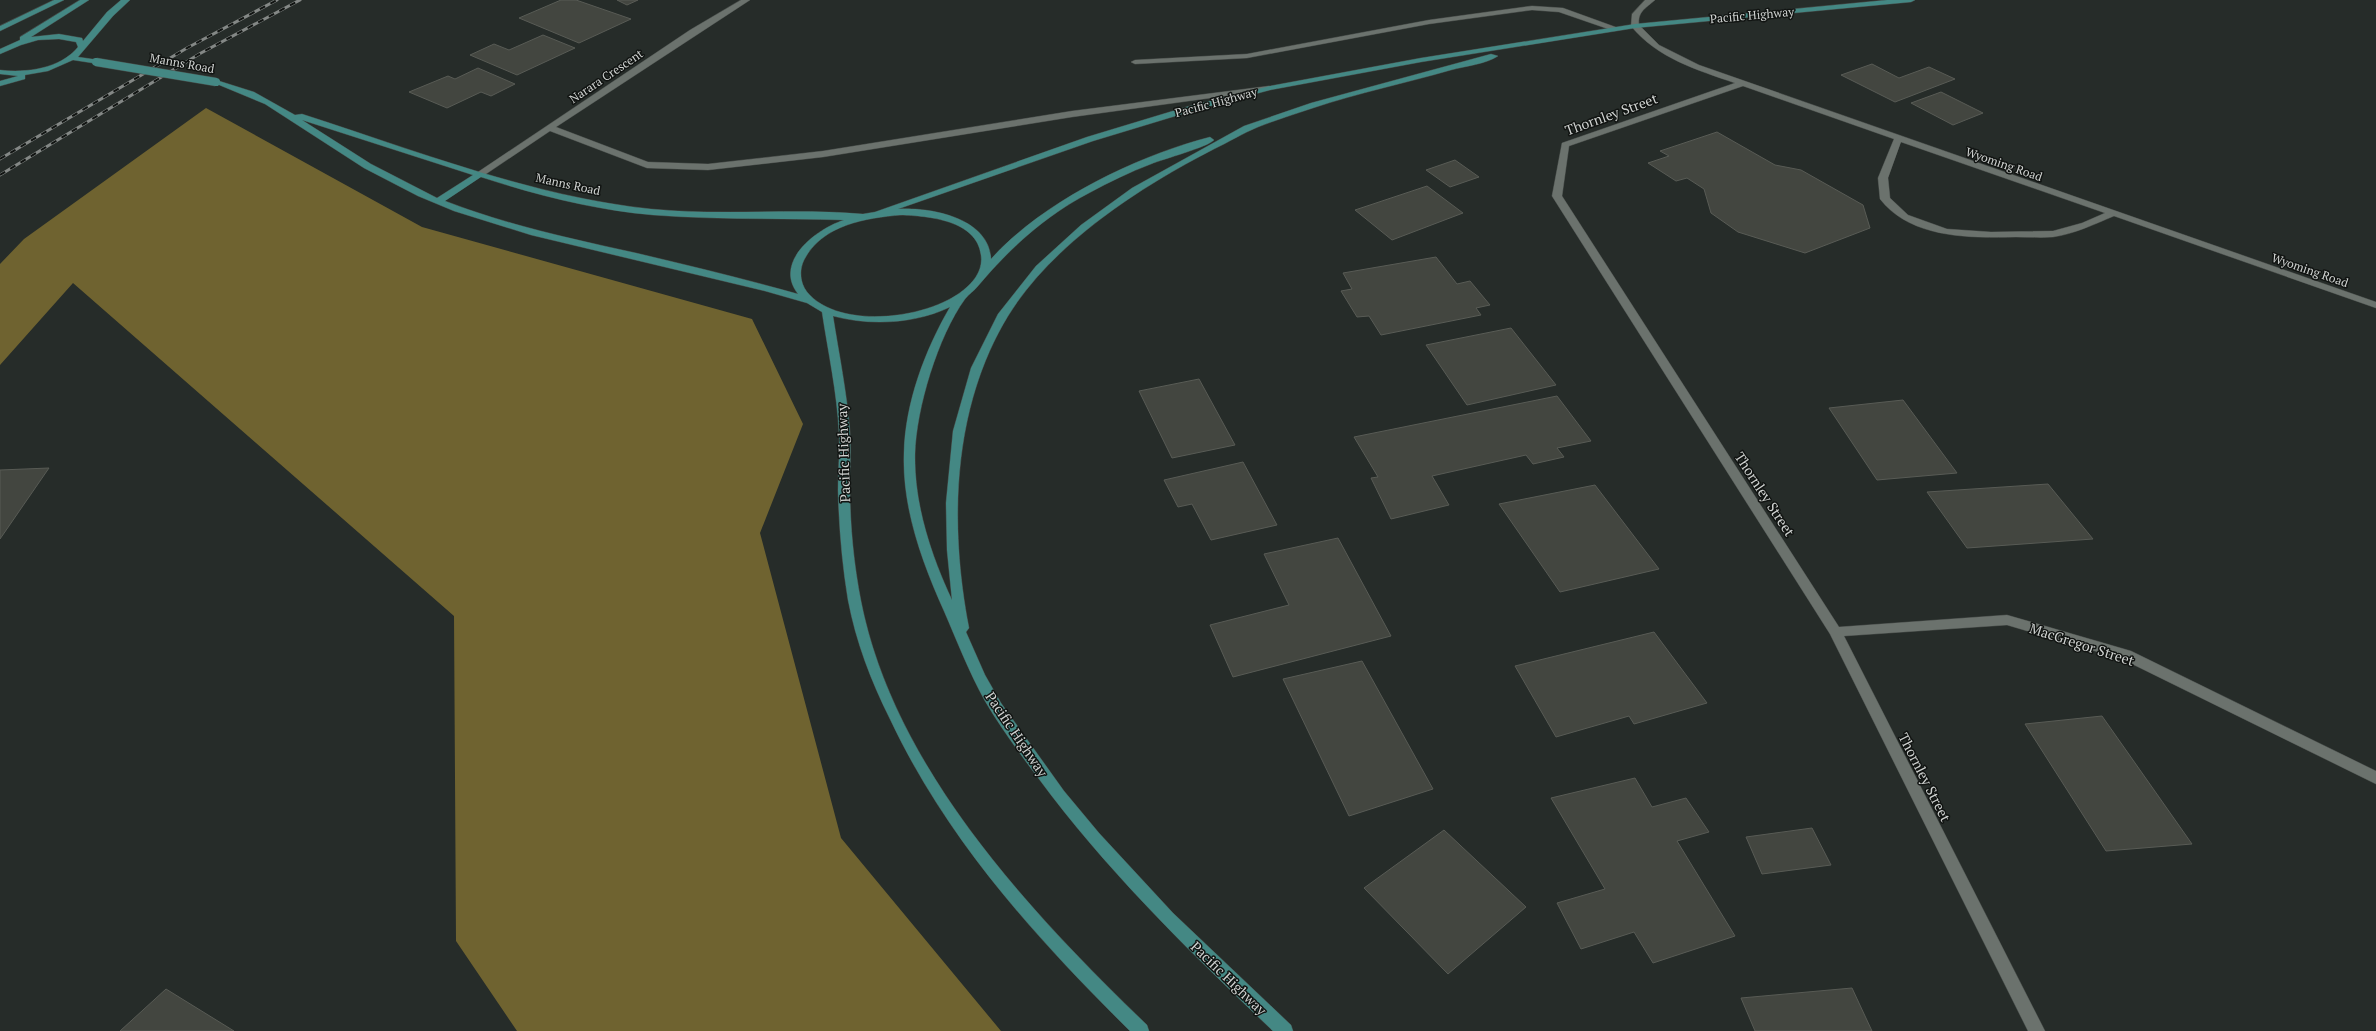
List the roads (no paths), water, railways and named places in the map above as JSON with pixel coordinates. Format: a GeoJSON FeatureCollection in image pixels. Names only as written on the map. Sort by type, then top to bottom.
{"type":"FeatureCollection","features":[{"type":"Feature","properties":{"kind":"main road"},"geometry":{"type":"LineString","coordinates":[[0,29],[60,0]]}},
{"type":"Feature","properties":{"kind":"main road"},"geometry":{"type":"LineString","coordinates":[[0,52],[85,0]]}},
{"type":"Feature","properties":{"kind":"main road"},"geometry":{"type":"LineString","coordinates":[[0,84],[50,68],[73,58],[110,14],[126,0]]}},
{"type":"Feature","properties":{"kind":"main road","name":"Pacific Highway"},"geometry":{"type":"LineString","coordinates":[[880,213],[1090,139],[1189,109],[1270,88],[1414,61],[1635,26],[1911,0]]}},
{"type":"Feature","properties":{"kind":"main road"},"geometry":{"type":"LineString","coordinates":[[10,47],[31,40],[54,37],[79,40],[82,47]]}},
{"type":"Feature","properties":{"kind":"main road","name":"Pacific Highway"},"geometry":{"type":"LineString","coordinates":[[1285,1031],[1214,964],[1082,825],[1031,757],[995,705],[968,652],[925,550],[916,512],[910,468],[911,430],[918,397],[936,342],[947,318],[962,296],[981,277],[1009,244],[1052,210],[1074,195],[1149,162],[1314,105],[1425,74],[1565,38]]}},
{"type":"Feature","properties":{"kind":"main road","name":"Manns Road"},"geometry":{"type":"LineString","coordinates":[[73,58],[216,82],[251,93],[281,109],[369,167],[439,201],[504,224],[734,280],[811,301]]}},
{"type":"Feature","properties":{"kind":"main road"},"geometry":{"type":"LineString","coordinates":[[0,72],[22,73],[50,68]]}},
{"type":"Feature","properties":{"kind":"main road","name":"Manns Road"},"geometry":{"type":"LineString","coordinates":[[281,109],[343,132],[548,194],[640,210],[696,214],[862,217]]}},
{"type":"Feature","properties":{"kind":"main road"},"geometry":{"type":"LineString","coordinates":[[968,652],[955,592],[952,476],[958,425],[969,385],[982,352],[1000,319],[1049,257],[1088,222],[1170,168],[1253,126]]}},
{"type":"Feature","properties":{"kind":"main road"},"geometry":{"type":"LineString","coordinates":[[439,201],[480,174]]}},
{"type":"Feature","properties":{"kind":"main road"},"geometry":{"type":"LineString","coordinates":[[962,296],[943,306],[921,314],[896,318],[871,319],[847,316],[827,310],[811,301],[801,290],[796,278],[796,266],[801,254],[812,242],[826,232],[862,217],[880,213],[922,212],[958,222],[972,231],[982,241],[986,252],[986,265],[981,277]]}},
{"type":"Feature","properties":{"kind":"main road","name":"Pacific Highway"},"geometry":{"type":"LineString","coordinates":[[827,310],[843,418],[846,533],[858,616],[873,666],[901,732],[936,794],[977,851],[1031,917],[1073,963],[1141,1031]]}},
{"type":"Feature","properties":{"kind":"street","name":"Narara Crescent"},"geometry":{"type":"LineString","coordinates":[[480,174],[693,32],[746,0]]}},
{"type":"Feature","properties":{"kind":"street"},"geometry":{"type":"LineString","coordinates":[[1635,26],[1634,20],[1638,12],[1651,0]]}},
{"type":"Feature","properties":{"kind":"street","name":"Pacific Highway"},"geometry":{"type":"LineString","coordinates":[[1135,62],[1247,56],[1415,25],[1532,8],[1560,10],[1617,29]]}},
{"type":"Feature","properties":{"kind":"street","name":"Wyoming Road"},"geometry":{"type":"LineString","coordinates":[[1635,26],[1656,47],[1667,54],[1741,84],[2376,305]]}},
{"type":"Feature","properties":{"kind":"street","name":"Thornley Street"},"geometry":{"type":"LineString","coordinates":[[1741,84],[1565,145],[1557,196],[1835,632],[2037,1031]]}},
{"type":"Feature","properties":{"kind":"street"},"geometry":{"type":"LineString","coordinates":[[548,128],[647,166],[708,167],[824,154],[1072,114],[1270,88]]}},
{"type":"Feature","properties":{"kind":"street"},"geometry":{"type":"LineString","coordinates":[[1898,139],[1883,178],[1885,198],[1905,217],[1946,232],[1991,235],[2053,234],[2085,225],[2111,214]]}},
{"type":"Feature","properties":{"kind":"street","name":"MacGregor Street"},"geometry":{"type":"LineString","coordinates":[[1835,632],[2007,620],[2126,655],[2376,778]]}},
{"type":"Feature","properties":{"kind":"railway"},"geometry":{"type":"LineString","coordinates":[[0,159],[187,48],[277,0]]}},
{"type":"Feature","properties":{"kind":"railway"},"geometry":{"type":"LineString","coordinates":[[0,175],[201,53],[300,0]]}}]}
